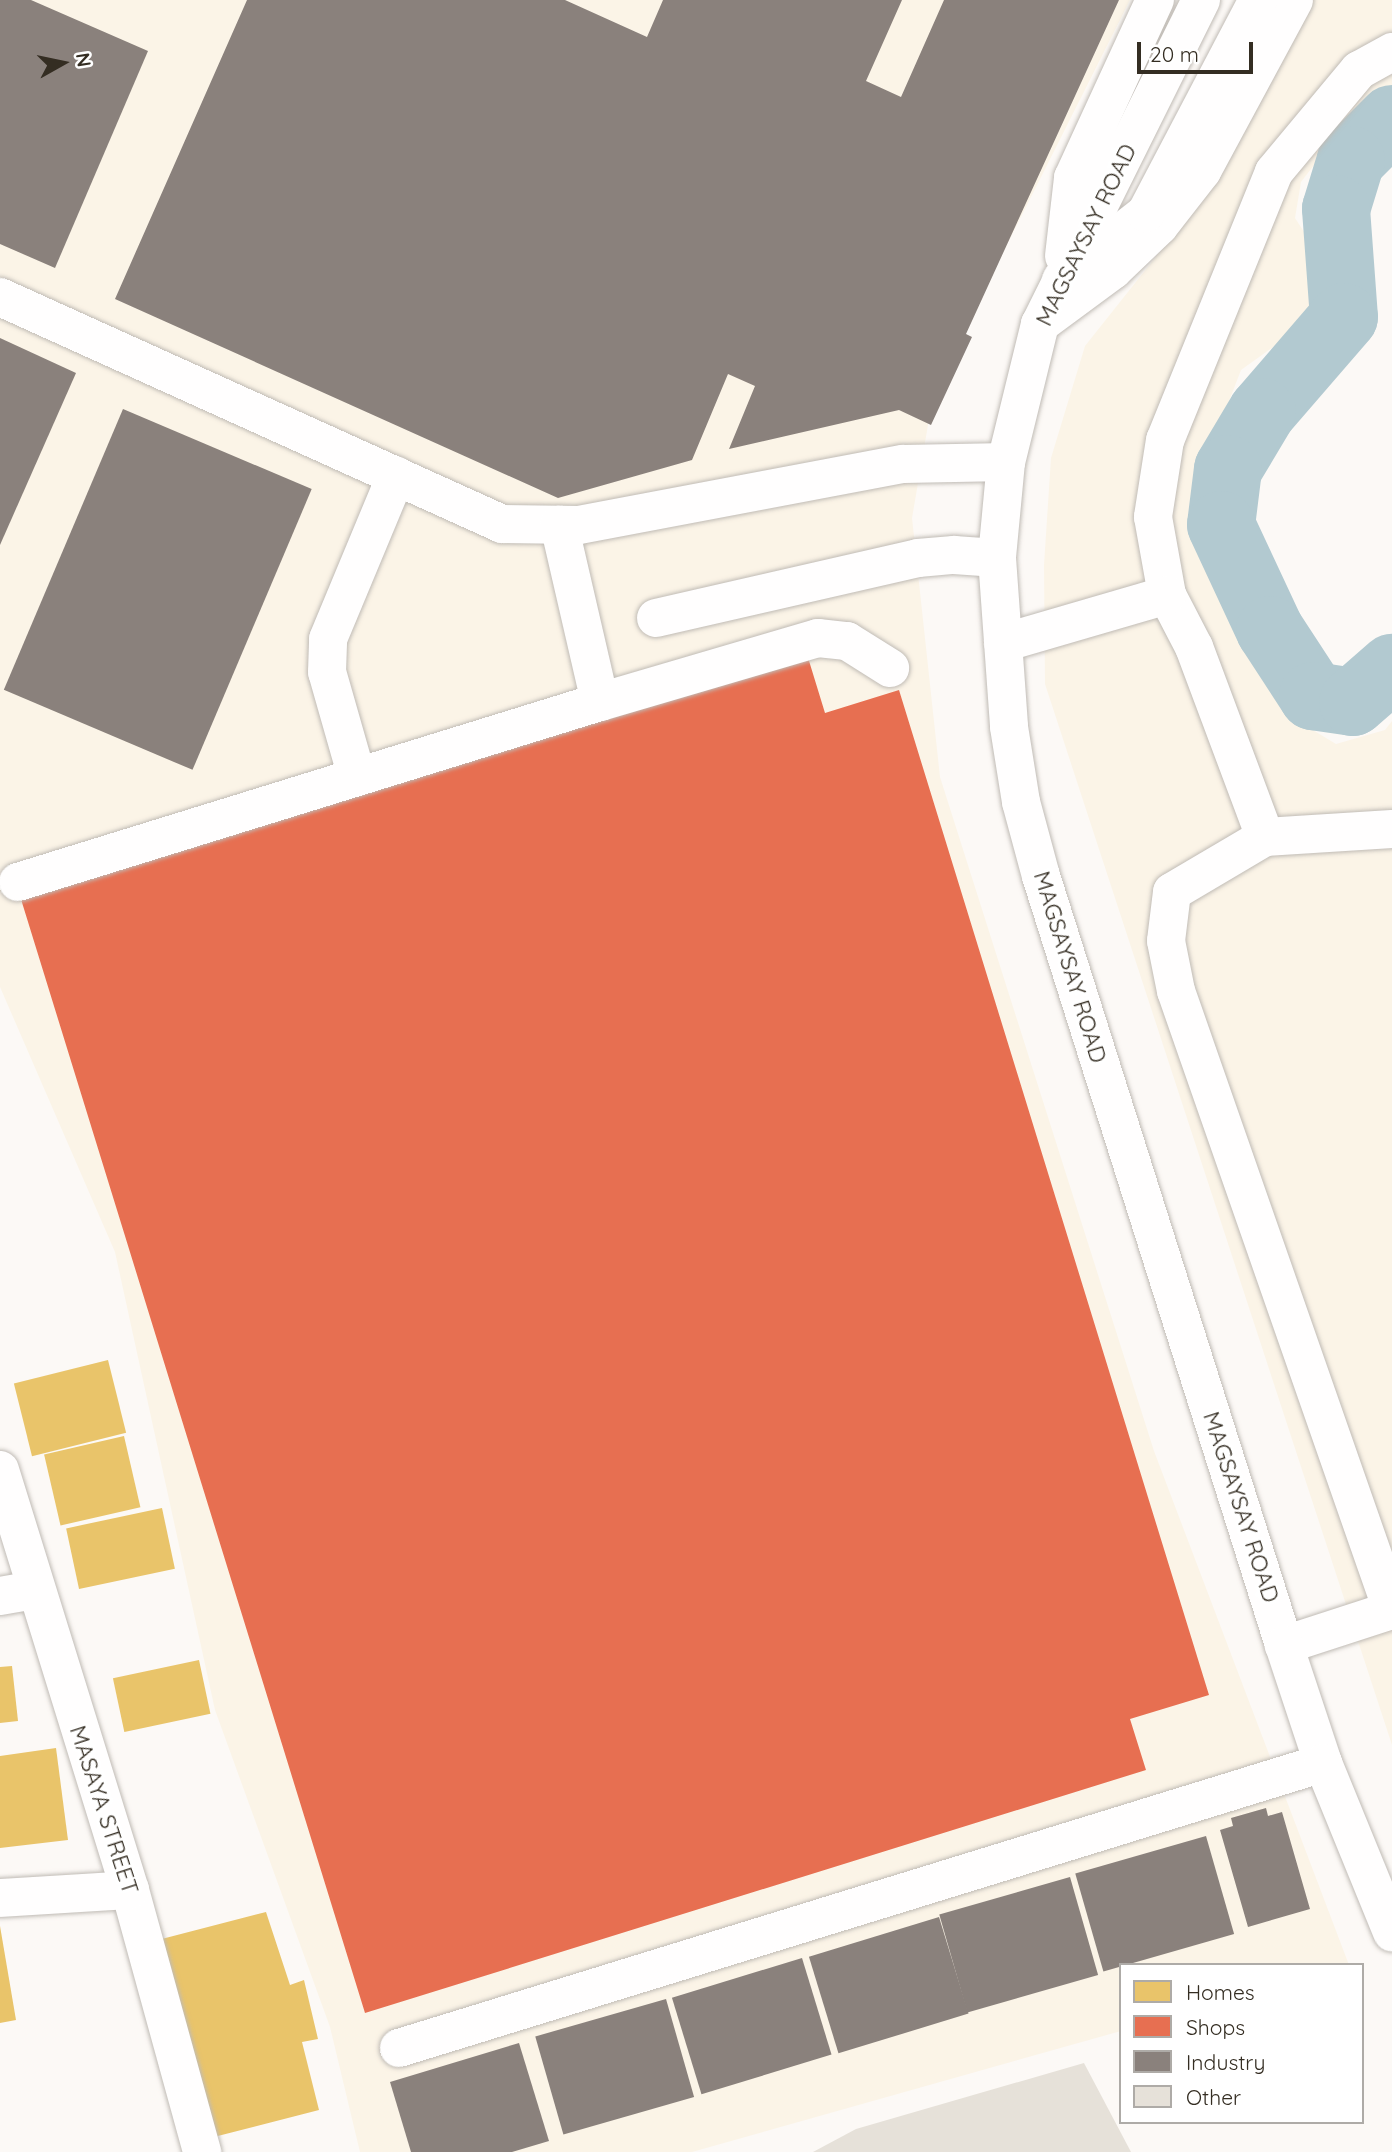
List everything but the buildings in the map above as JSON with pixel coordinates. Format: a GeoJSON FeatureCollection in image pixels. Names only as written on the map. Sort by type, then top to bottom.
{"type":"FeatureCollection","features":[{"type":"Feature","properties":{"kind":"main road"},"geometry":{"type":"LineString","coordinates":[[1061,280],[1073,178],[1155,0]]}},
{"type":"Feature","properties":{"kind":"main road","name":"MAGSAYSAY ROAD"},"geometry":{"type":"LineString","coordinates":[[1201,0],[1040,324],[1006,462],[997,558],[1009,727],[1021,802],[1041,876],[1284,1644],[1323,1763],[1392,1932]]}},
{"type":"Feature","properties":{"kind":"main road"},"geometry":{"type":"LineString","coordinates":[[1061,280],[1146,213],[1258,0]]}},
{"type":"Feature","properties":{"kind":"main road"},"geometry":{"type":"LineString","coordinates":[[1040,324],[1122,261],[1159,226],[1202,171],[1294,0]]}},
{"type":"Feature","properties":{"kind":"main road"},"geometry":{"type":"LineString","coordinates":[[1265,837],[1194,647],[1167,595],[1153,517],[1165,440],[1274,172],[1359,70],[1392,52]]}},
{"type":"Feature","properties":{"kind":"main road"},"geometry":{"type":"LineString","coordinates":[[0,297],[502,524],[579,525],[903,464],[1006,462]]}},
{"type":"Feature","properties":{"kind":"main road"},"geometry":{"type":"LineString","coordinates":[[357,777],[327,672],[328,639],[396,475]]}},
{"type":"Feature","properties":{"kind":"main road"},"geometry":{"type":"LineString","coordinates":[[559,525],[600,702]]}},
{"type":"Feature","properties":{"kind":"main road"},"geometry":{"type":"LineString","coordinates":[[656,618],[918,558],[954,555],[997,558]]}},
{"type":"Feature","properties":{"kind":"main road"},"geometry":{"type":"LineString","coordinates":[[1003,643],[1167,595]]}},
{"type":"Feature","properties":{"kind":"main road"},"geometry":{"type":"LineString","coordinates":[[18,882],[600,702],[818,638],[848,641],[890,668]]}},
{"type":"Feature","properties":{"kind":"main road"},"geometry":{"type":"LineString","coordinates":[[1284,1644],[1392,1611],[1176,990],[1166,941],[1172,892],[1265,837],[1392,829]]}},
{"type":"Feature","properties":{"kind":"main road","name":"MASAYA STREET"},"geometry":{"type":"LineString","coordinates":[[0,1471],[17,1593],[130,1890],[202,2152]]}},
{"type":"Feature","properties":{"kind":"main road"},"geometry":{"type":"LineString","coordinates":[[399,2048],[1323,1763]]}},
{"type":"Feature","properties":{"kind":"main road"},"geometry":{"type":"LineString","coordinates":[[0,1898],[130,1890]]}},
{"type":"Feature","properties":{"kind":"shaded area"},"geometry":{"type":"Polygon","coordinates":[[[0,0],[1130,0],[934,390],[912,518],[940,777],[1154,1451],[1348,1963],[1119,1963],[1119,2032],[692,2152],[360,2152],[330,2027],[215,1710],[115,1252],[0,987],[0,0]]]}},
{"type":"Feature","properties":{"kind":"shaded area"},"geometry":{"type":"Polygon","coordinates":[[[1307,0],[1392,0],[1392,97],[1331,143],[1301,182],[1295,218],[1323,261],[1319,314],[1241,370],[1199,479],[1239,632],[1283,712],[1336,744],[1385,730],[1392,721],[1392,1745],[1045,684],[1044,565],[1051,458],[1085,346],[1205,195],[1307,0]]]}},
{"type":"Feature","properties":{"kind":"waterway"},"geometry":{"type":"LineString","coordinates":[[1392,119],[1351,160],[1336,209],[1344,317],[1262,412],[1228,469],[1221,525],[1270,630],[1313,696],[1353,702],[1392,668]]}}]}
